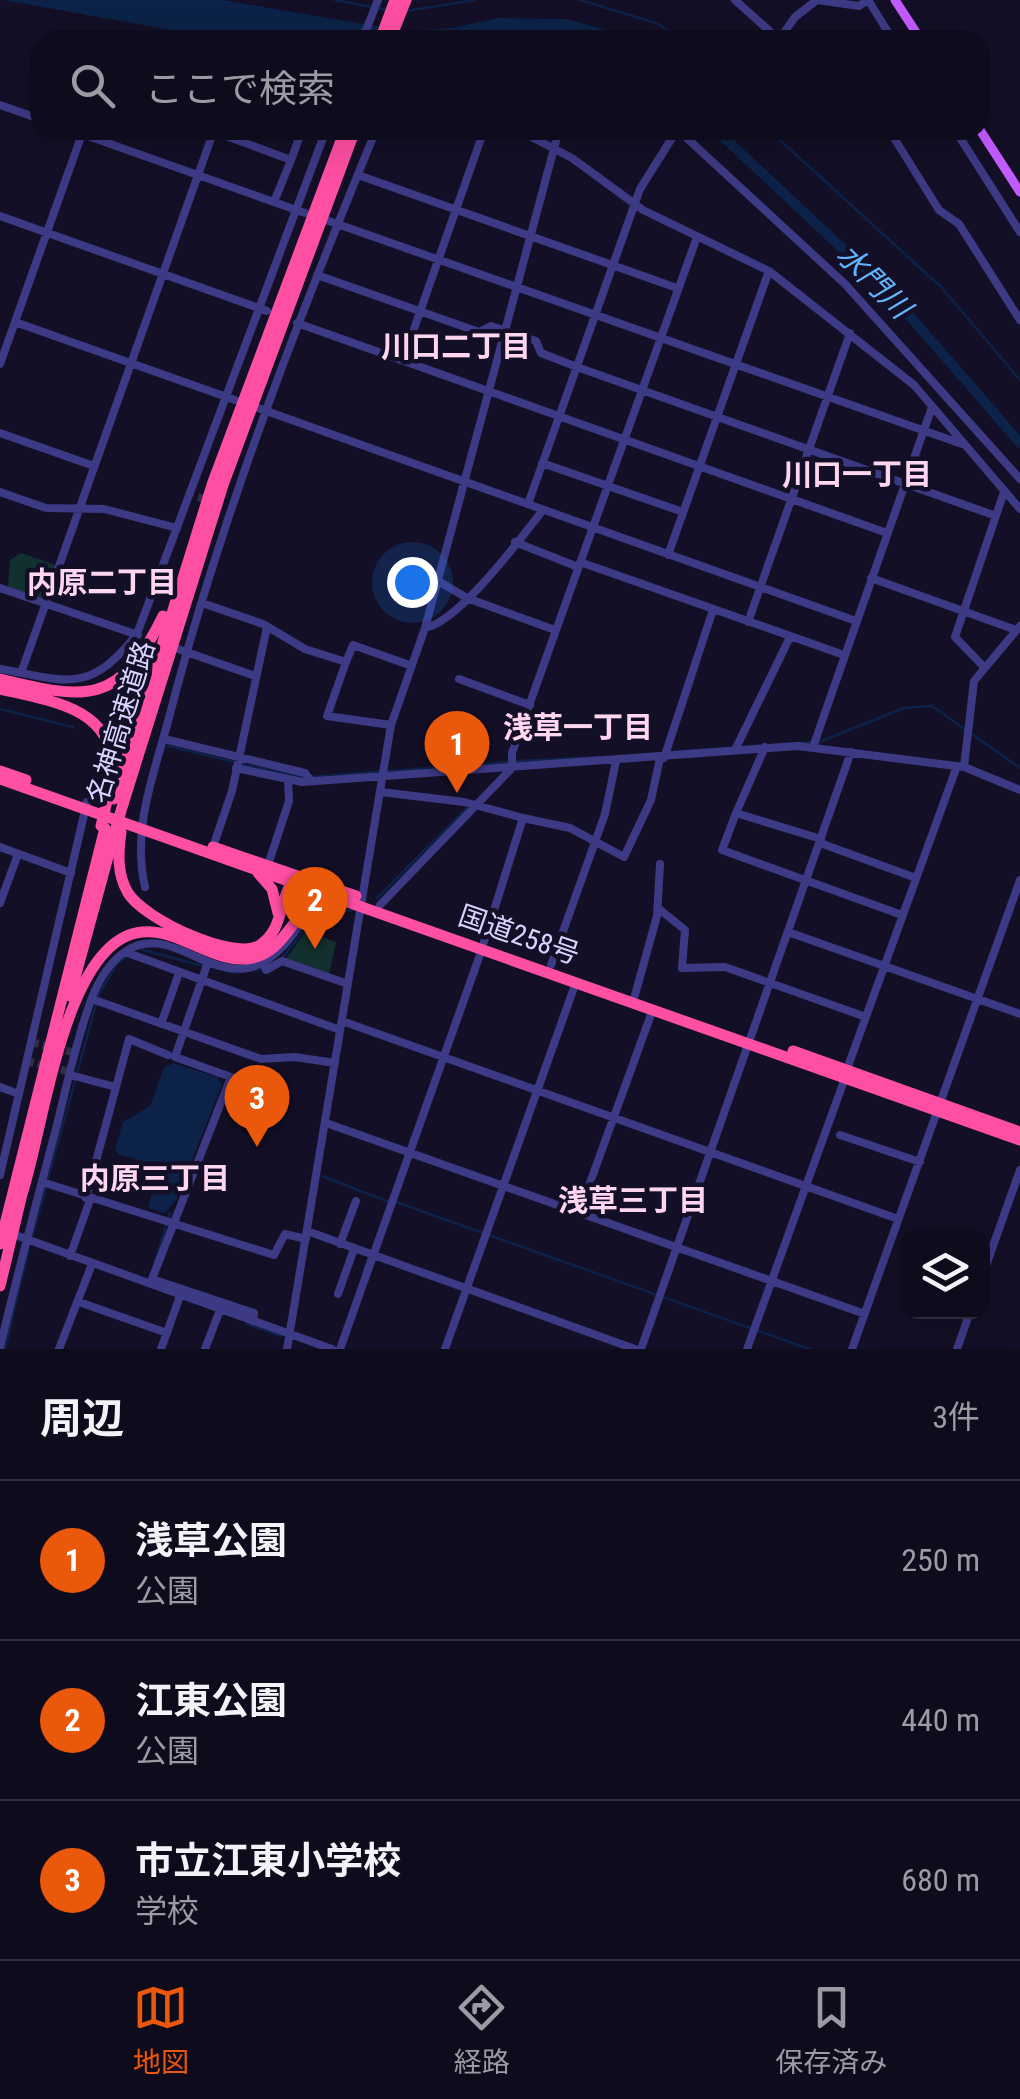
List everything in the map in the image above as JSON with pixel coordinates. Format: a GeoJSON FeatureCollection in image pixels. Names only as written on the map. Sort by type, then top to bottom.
{"type":"FeatureCollection","features":[{"type":"Feature","properties":{"kind":"highway"},"geometry":{"type":"LineString","coordinates":[[384,30],[395,0]]}},
{"type":"Feature","properties":{"kind":"highway"},"geometry":{"type":"LineString","coordinates":[[394,30],[406,0]]}},
{"type":"Feature","properties":{"kind":"highway","name":"名神高速道路"},"geometry":{"type":"LineString","coordinates":[[118,801],[236,416],[340,140]]}},
{"type":"Feature","properties":{"kind":"highway","name":"名神高速道路"},"geometry":{"type":"LineString","coordinates":[[118,801],[235,451],[351,140]]}},
{"type":"Feature","properties":{"kind":"highway"},"geometry":{"type":"LineString","coordinates":[[0,679],[81,694],[110,684],[134,662],[163,616],[236,416]]}},
{"type":"Feature","properties":{"kind":"highway"},"geometry":{"type":"LineString","coordinates":[[0,689],[64,704],[93,720],[110,752],[118,801],[111,829],[124,884],[138,906],[156,919],[240,950],[258,946],[276,927],[296,881]]}},
{"type":"Feature","properties":{"kind":"highway","name":"国道258号"},"geometry":{"type":"LineString","coordinates":[[0,771],[86,805],[268,866],[339,898],[380,905],[576,982],[846,1074],[1020,1140]]}},
{"type":"Feature","properties":{"kind":"highway","name":"国道258号"},"geometry":{"type":"LineString","coordinates":[[0,780],[86,805]]}},
{"type":"Feature","properties":{"kind":"highway"},"geometry":{"type":"LineString","coordinates":[[111,829],[118,801]]}},
{"type":"Feature","properties":{"kind":"highway","name":"国道258号"},"geometry":{"type":"LineString","coordinates":[[140,824],[248,867],[550,965],[750,1040]]}},
{"type":"Feature","properties":{"kind":"highway","name":"名神高速道路"},"geometry":{"type":"LineString","coordinates":[[0,1244],[80,918],[111,829]]}},
{"type":"Feature","properties":{"kind":"highway","name":"名神高速道路"},"geometry":{"type":"LineString","coordinates":[[0,1286],[111,829]]}},
{"type":"Feature","properties":{"kind":"highway"},"geometry":{"type":"LineString","coordinates":[[248,867],[276,896],[276,927]]}},
{"type":"Feature","properties":{"kind":"highway"},"geometry":{"type":"LineString","coordinates":[[296,881],[300,919]]}},
{"type":"Feature","properties":{"kind":"highway"},"geometry":{"type":"LineString","coordinates":[[21,1197],[76,998],[106,948],[129,934],[147,932],[238,958],[254,958],[276,945],[311,903],[339,898]]}},
{"type":"Feature","properties":{"kind":"highway","name":"国道258号"},"geometry":{"type":"LineString","coordinates":[[938,1107],[1020,1132]]}},
{"type":"Feature","properties":{"kind":"main road"},"geometry":{"type":"LineString","coordinates":[[895,0],[914,30]]}},
{"type":"Feature","properties":{"kind":"main road"},"geometry":{"type":"LineString","coordinates":[[986,140],[1020,192]]}},
{"type":"Feature","properties":{"kind":"street"},"geometry":{"type":"LineString","coordinates":[[366,30],[378,0]]}},
{"type":"Feature","properties":{"kind":"street"},"geometry":{"type":"LineString","coordinates":[[735,0],[768,30]]}},
{"type":"Feature","properties":{"kind":"street"},"geometry":{"type":"LineString","coordinates":[[785,30],[794,17],[817,0],[859,6],[868,0],[886,30]]}},
{"type":"Feature","properties":{"kind":"street"},"geometry":{"type":"LineString","coordinates":[[0,105],[30,116]]}},
{"type":"Feature","properties":{"kind":"street"},"geometry":{"type":"LineString","coordinates":[[0,364],[80,140]]}},
{"type":"Feature","properties":{"kind":"street"},"geometry":{"type":"LineString","coordinates":[[99,140],[305,212]]}},
{"type":"Feature","properties":{"kind":"street"},"geometry":{"type":"LineString","coordinates":[[21,673],[209,140]]}},
{"type":"Feature","properties":{"kind":"street"},"geometry":{"type":"LineString","coordinates":[[238,140],[291,160]]}},
{"type":"Feature","properties":{"kind":"street"},"geometry":{"type":"LineString","coordinates":[[274,202],[298,140]]}},
{"type":"Feature","properties":{"kind":"street"},"geometry":{"type":"LineString","coordinates":[[0,669],[77,682],[106,670],[141,636],[177,528],[194,495],[322,140]]}},
{"type":"Feature","properties":{"kind":"street"},"geometry":{"type":"LineString","coordinates":[[145,887],[140,824],[227,507],[294,321],[372,140]]}},
{"type":"Feature","properties":{"kind":"street"},"geometry":{"type":"LineString","coordinates":[[403,360],[480,140]]}},
{"type":"Feature","properties":{"kind":"street"},"geometry":{"type":"LineString","coordinates":[[537,140],[634,204],[769,271],[914,385],[1020,509]]}},
{"type":"Feature","properties":{"kind":"street"},"geometry":{"type":"LineString","coordinates":[[287,1349],[391,725],[426,628],[556,140]]}},
{"type":"Feature","properties":{"kind":"street"},"geometry":{"type":"LineString","coordinates":[[528,504],[634,204],[671,140]]}},
{"type":"Feature","properties":{"kind":"street"},"geometry":{"type":"LineString","coordinates":[[682,140],[858,298],[1020,480]]}},
{"type":"Feature","properties":{"kind":"street"},"geometry":{"type":"LineString","coordinates":[[895,140],[939,210],[959,224],[1020,320]]}},
{"type":"Feature","properties":{"kind":"street"},"geometry":{"type":"LineString","coordinates":[[961,140],[1020,232]]}},
{"type":"Feature","properties":{"kind":"street"},"geometry":{"type":"LineString","coordinates":[[358,174],[677,288]]}},
{"type":"Feature","properties":{"kind":"street"},"geometry":{"type":"LineString","coordinates":[[0,216],[263,310]]}},
{"type":"Feature","properties":{"kind":"street"},"geometry":{"type":"LineString","coordinates":[[326,220],[962,444]]}},
{"type":"Feature","properties":{"kind":"street"},"geometry":{"type":"LineString","coordinates":[[380,905],[512,763],[697,237]]}},
{"type":"Feature","properties":{"kind":"street"},"geometry":{"type":"LineString","coordinates":[[668,554],[769,271]]}},
{"type":"Feature","properties":{"kind":"street"},"geometry":{"type":"LineString","coordinates":[[317,275],[479,332],[491,326],[536,341],[541,353],[576,367],[996,516]]}},
{"type":"Feature","properties":{"kind":"street"},"geometry":{"type":"LineString","coordinates":[[294,321],[887,532]]}},
{"type":"Feature","properties":{"kind":"street"},"geometry":{"type":"LineString","coordinates":[[15,322],[230,398]]}},
{"type":"Feature","properties":{"kind":"street"},"geometry":{"type":"LineString","coordinates":[[748,622],[850,333]]}},
{"type":"Feature","properties":{"kind":"street"},"geometry":{"type":"LineString","coordinates":[[814,744],[932,407]]}},
{"type":"Feature","properties":{"kind":"street"},"geometry":{"type":"LineString","coordinates":[[262,410],[856,621]]}},
{"type":"Feature","properties":{"kind":"street"},"geometry":{"type":"LineString","coordinates":[[0,433],[94,466]]}},
{"type":"Feature","properties":{"kind":"street"},"geometry":{"type":"LineString","coordinates":[[542,463],[683,512]]}},
{"type":"Feature","properties":{"kind":"street"},"geometry":{"type":"LineString","coordinates":[[0,492],[46,508],[104,508],[177,528]]}},
{"type":"Feature","properties":{"kind":"street"},"geometry":{"type":"LineString","coordinates":[[983,666],[955,637],[1004,492]]}},
{"type":"Feature","properties":{"kind":"street"},"geometry":{"type":"LineString","coordinates":[[426,628],[440,623],[467,598],[543,510]]}},
{"type":"Feature","properties":{"kind":"street"},"geometry":{"type":"LineString","coordinates":[[514,542],[844,655]]}},
{"type":"Feature","properties":{"kind":"street"},"geometry":{"type":"LineString","coordinates":[[747,1349],[902,915],[960,766],[974,681],[1018,628],[870,578]]}},
{"type":"Feature","properties":{"kind":"street"},"geometry":{"type":"LineString","coordinates":[[438,581],[467,598],[556,630]]}},
{"type":"Feature","properties":{"kind":"street"},"geometry":{"type":"LineString","coordinates":[[0,588],[141,636]]}},
{"type":"Feature","properties":{"kind":"street"},"geometry":{"type":"LineString","coordinates":[[202,603],[267,627],[305,650],[346,662]]}},
{"type":"Feature","properties":{"kind":"street"},"geometry":{"type":"LineString","coordinates":[[381,792],[472,805],[556,823],[624,857],[651,800],[714,610]]}},
{"type":"Feature","properties":{"kind":"street"},"geometry":{"type":"LineString","coordinates":[[214,847],[267,627]]}},
{"type":"Feature","properties":{"kind":"street"},"geometry":{"type":"LineString","coordinates":[[735,747],[790,637]]}},
{"type":"Feature","properties":{"kind":"street"},"geometry":{"type":"LineString","coordinates":[[391,725],[327,716],[352,645],[412,666]]}},
{"type":"Feature","properties":{"kind":"street"},"geometry":{"type":"LineString","coordinates":[[176,648],[256,676]]}},
{"type":"Feature","properties":{"kind":"street"},"geometry":{"type":"LineString","coordinates":[[458,678],[530,705]]}},
{"type":"Feature","properties":{"kind":"street"},"geometry":{"type":"LineString","coordinates":[[164,739],[288,780],[512,763],[616,761],[735,747],[814,744],[960,766],[1020,790]]}},
{"type":"Feature","properties":{"kind":"street"},"geometry":{"type":"LineString","coordinates":[[765,747],[722,850],[902,915]]}},
{"type":"Feature","properties":{"kind":"street"},"geometry":{"type":"LineString","coordinates":[[45,1183],[274,1255],[284,1234],[340,1244],[638,1349],[851,752]]}},
{"type":"Feature","properties":{"kind":"street"},"geometry":{"type":"LineString","coordinates":[[550,965],[595,840],[616,761]]}},
{"type":"Feature","properties":{"kind":"street"},"geometry":{"type":"LineString","coordinates":[[237,763],[309,779]]}},
{"type":"Feature","properties":{"kind":"street"},"geometry":{"type":"LineString","coordinates":[[268,866],[289,801],[288,780]]}},
{"type":"Feature","properties":{"kind":"street"},"geometry":{"type":"LineString","coordinates":[[0,1175],[86,805]]}},
{"type":"Feature","properties":{"kind":"street"},"geometry":{"type":"LineString","coordinates":[[736,812],[916,878]]}},
{"type":"Feature","properties":{"kind":"street"},"geometry":{"type":"LineString","coordinates":[[22,1238],[336,1349],[483,945],[523,818]]}},
{"type":"Feature","properties":{"kind":"street"},"geometry":{"type":"LineString","coordinates":[[0,847],[71,873]]}},
{"type":"Feature","properties":{"kind":"street"},"geometry":{"type":"LineString","coordinates":[[0,903],[18,854]]}},
{"type":"Feature","properties":{"kind":"street"},"geometry":{"type":"LineString","coordinates":[[635,995],[658,908],[660,864]]}},
{"type":"Feature","properties":{"kind":"street"},"geometry":{"type":"LineString","coordinates":[[852,1349],[1020,880]]}},
{"type":"Feature","properties":{"kind":"street"},"geometry":{"type":"LineString","coordinates":[[658,908],[685,930],[682,968],[725,966],[866,1017]]}},
{"type":"Feature","properties":{"kind":"street"},"geometry":{"type":"LineString","coordinates":[[0,1347],[22,1238],[45,1183],[95,1000],[112,962],[152,944],[207,964],[238,970],[264,964],[289,944],[300,919]]}},
{"type":"Feature","properties":{"kind":"street"},"geometry":{"type":"LineString","coordinates":[[788,932],[1020,1014]]}},
{"type":"Feature","properties":{"kind":"street"},"geometry":{"type":"LineString","coordinates":[[128,954],[443,1057],[898,1219]]}},
{"type":"Feature","properties":{"kind":"street"},"geometry":{"type":"LineString","coordinates":[[264,964],[266,970],[282,962],[348,984]]}},
{"type":"Feature","properties":{"kind":"street"},"geometry":{"type":"LineString","coordinates":[[207,964],[175,1057],[231,1078],[169,1223],[152,1279],[254,1313],[253,1322]]}},
{"type":"Feature","properties":{"kind":"street"},"geometry":{"type":"LineString","coordinates":[[162,1024],[179,973]]}},
{"type":"Feature","properties":{"kind":"street"},"geometry":{"type":"LineString","coordinates":[[446,1349],[576,982]]}},
{"type":"Feature","properties":{"kind":"street"},"geometry":{"type":"LineString","coordinates":[[95,1000],[261,1059],[295,1057],[335,1063]]}},
{"type":"Feature","properties":{"kind":"street"},"geometry":{"type":"LineString","coordinates":[[579,1212],[653,1009]]}},
{"type":"Feature","properties":{"kind":"street"},"geometry":{"type":"LineString","coordinates":[[70,1256],[129,1039],[168,1055]]}},
{"type":"Feature","properties":{"kind":"street"},"geometry":{"type":"LineString","coordinates":[[74,1076],[116,1087]]}},
{"type":"Feature","properties":{"kind":"street"},"geometry":{"type":"LineString","coordinates":[[0,1087],[19,1094]]}},
{"type":"Feature","properties":{"kind":"street"},"geometry":{"type":"LineString","coordinates":[[326,1123],[865,1314]]}},
{"type":"Feature","properties":{"kind":"street"},"geometry":{"type":"LineString","coordinates":[[840,1134],[920,1162]]}},
{"type":"Feature","properties":{"kind":"street"},"geometry":{"type":"LineString","coordinates":[[990,1254],[1020,1170]]}},
{"type":"Feature","properties":{"kind":"street"},"geometry":{"type":"LineString","coordinates":[[340,1244],[356,1201]]}},
{"type":"Feature","properties":{"kind":"street"},"geometry":{"type":"LineString","coordinates":[[338,1294],[354,1249]]}},
{"type":"Feature","properties":{"kind":"street"},"geometry":{"type":"LineString","coordinates":[[59,1349],[92,1264]]}},
{"type":"Feature","properties":{"kind":"street"},"geometry":{"type":"LineString","coordinates":[[161,1349],[180,1296]]}},
{"type":"Feature","properties":{"kind":"street"},"geometry":{"type":"LineString","coordinates":[[79,1302],[166,1333]]}},
{"type":"Feature","properties":{"kind":"street"},"geometry":{"type":"LineString","coordinates":[[204,1349],[220,1310]]}},
{"type":"Feature","properties":{"kind":"street"},"geometry":{"type":"LineString","coordinates":[[957,1349],[968,1319]]}},
{"type":"Feature","properties":{"kind":"green space"},"geometry":{"type":"Polygon","coordinates":[[[21,553],[55,565],[42,600],[8,587],[10,560],[21,553]]]}},
{"type":"Feature","properties":{"kind":"green space"},"geometry":{"type":"Polygon","coordinates":[[[306,931],[336,942],[329,975],[285,960],[306,931]]]}},
{"type":"Feature","properties":{"kind":"water"},"geometry":{"type":"Polygon","coordinates":[[[3,0],[223,0],[398,30],[172,30],[3,0]]]}},
{"type":"Feature","properties":{"kind":"water"},"geometry":{"type":"Polygon","coordinates":[[[498,18],[566,19],[606,30],[420,30],[498,18]]]}},
{"type":"Feature","properties":{"kind":"water"},"geometry":{"type":"Polygon","coordinates":[[[173,1063],[217,1077],[222,1085],[176,1200],[165,1213],[148,1208],[153,1170],[142,1161],[118,1155],[115,1149],[123,1122],[150,1106],[164,1068],[173,1063]]]}},
{"type":"Feature","properties":{"kind":"waterway"},"geometry":{"type":"LineString","coordinates":[[335,0],[388,10]]}},
{"type":"Feature","properties":{"kind":"waterway"},"geometry":{"type":"LineString","coordinates":[[406,11],[475,0]]}},
{"type":"Feature","properties":{"kind":"waterway"},"geometry":{"type":"LineString","coordinates":[[580,0],[667,30]]}},
{"type":"Feature","properties":{"kind":"waterway","name":"水門川"},"geometry":{"type":"LineString","coordinates":[[727,140],[889,292],[1020,443]]}},
{"type":"Feature","properties":{"kind":"waterway"},"geometry":{"type":"LineString","coordinates":[[780,140],[942,288],[1020,380]]}},
{"type":"Feature","properties":{"kind":"waterway"},"geometry":{"type":"LineString","coordinates":[[819,742],[904,708],[932,706],[1020,768]]}},
{"type":"Feature","properties":{"kind":"waterway"},"geometry":{"type":"LineString","coordinates":[[0,709],[73,727]]}},
{"type":"Feature","properties":{"kind":"waterway"},"geometry":{"type":"LineString","coordinates":[[669,752],[811,742]]}},
{"type":"Feature","properties":{"kind":"waterway"},"geometry":{"type":"LineString","coordinates":[[168,746],[234,762]]}},
{"type":"Feature","properties":{"kind":"waterway"},"geometry":{"type":"LineString","coordinates":[[515,761],[602,757]]}},
{"type":"Feature","properties":{"kind":"waterway"},"geometry":{"type":"LineString","coordinates":[[310,777],[507,762]]}},
{"type":"Feature","properties":{"kind":"waterway"},"geometry":{"type":"LineString","coordinates":[[242,764],[302,777]]}},
{"type":"Feature","properties":{"kind":"waterway"},"geometry":{"type":"LineString","coordinates":[[377,898],[467,808]]}},
{"type":"Feature","properties":{"kind":"waterway"},"geometry":{"type":"LineString","coordinates":[[282,958],[317,914],[353,910]]}},
{"type":"Feature","properties":{"kind":"waterway"},"geometry":{"type":"LineString","coordinates":[[140,949],[203,966]]}},
{"type":"Feature","properties":{"kind":"waterway"},"geometry":{"type":"LineString","coordinates":[[98,996],[116,965],[129,955]]}},
{"type":"Feature","properties":{"kind":"waterway"},"geometry":{"type":"LineString","coordinates":[[209,966],[233,973],[261,969]]}},
{"type":"Feature","properties":{"kind":"waterway"},"geometry":{"type":"LineString","coordinates":[[77,1073],[96,1004]]}},
{"type":"Feature","properties":{"kind":"waterway"},"geometry":{"type":"LineString","coordinates":[[48,1179],[75,1081]]}},
{"type":"Feature","properties":{"kind":"waterway"},"geometry":{"type":"LineString","coordinates":[[322,1176],[389,1202]]}},
{"type":"Feature","properties":{"kind":"waterway"},"geometry":{"type":"LineString","coordinates":[[32,1237],[46,1187]]}},
{"type":"Feature","properties":{"kind":"waterway"},"geometry":{"type":"LineString","coordinates":[[396,1202],[809,1349]]}},
{"type":"Feature","properties":{"kind":"waterway"},"geometry":{"type":"LineString","coordinates":[[155,1262],[170,1213]]}},
{"type":"Feature","properties":{"kind":"waterway"},"geometry":{"type":"LineString","coordinates":[[5,1349],[29,1248]]}},
{"type":"Feature","properties":{"kind":"waterway"},"geometry":{"type":"LineString","coordinates":[[363,1273],[368,1258]]}},
{"type":"Feature","properties":{"kind":"waterway"},"geometry":{"type":"LineString","coordinates":[[247,1324],[281,1336]]}},
{"type":"Feature","properties":{"kind":"tunnel"},"geometry":{"type":"LineString","coordinates":[[198,497],[223,505]]}},
{"type":"Feature","properties":{"kind":"tunnel"},"geometry":{"type":"LineString","coordinates":[[31,1042],[76,1053]]}},
{"type":"Feature","properties":{"kind":"tunnel"},"geometry":{"type":"LineString","coordinates":[[26,1061],[70,1072]]}},
{"type":"Feature","properties":{"kind":"place","name":"浅草公園"},"geometry":{"type":"Point","coordinates":[457,793]}},
{"type":"Feature","properties":{"kind":"place","name":"江東公園"},"geometry":{"type":"Point","coordinates":[315,949]}},
{"type":"Feature","properties":{"kind":"place","name":"市立江東小学校"},"geometry":{"type":"Point","coordinates":[257,1147]}},
{"type":"Feature","properties":{"kind":"district","name":"川口二丁目"},"geometry":{"type":"Point","coordinates":[456,346]}},
{"type":"Feature","properties":{"kind":"district","name":"川口一丁目"},"geometry":{"type":"Point","coordinates":[857,474]}},
{"type":"Feature","properties":{"kind":"district","name":"内原二丁目"},"geometry":{"type":"Point","coordinates":[102,582]}},
{"type":"Feature","properties":{"kind":"district","name":"浅草一丁目"},"geometry":{"type":"Point","coordinates":[578,727]}},
{"type":"Feature","properties":{"kind":"district","name":"内原三丁目"},"geometry":{"type":"Point","coordinates":[155,1178]}},
{"type":"Feature","properties":{"kind":"district","name":"浅草三丁目"},"geometry":{"type":"Point","coordinates":[633,1200]}}]}
